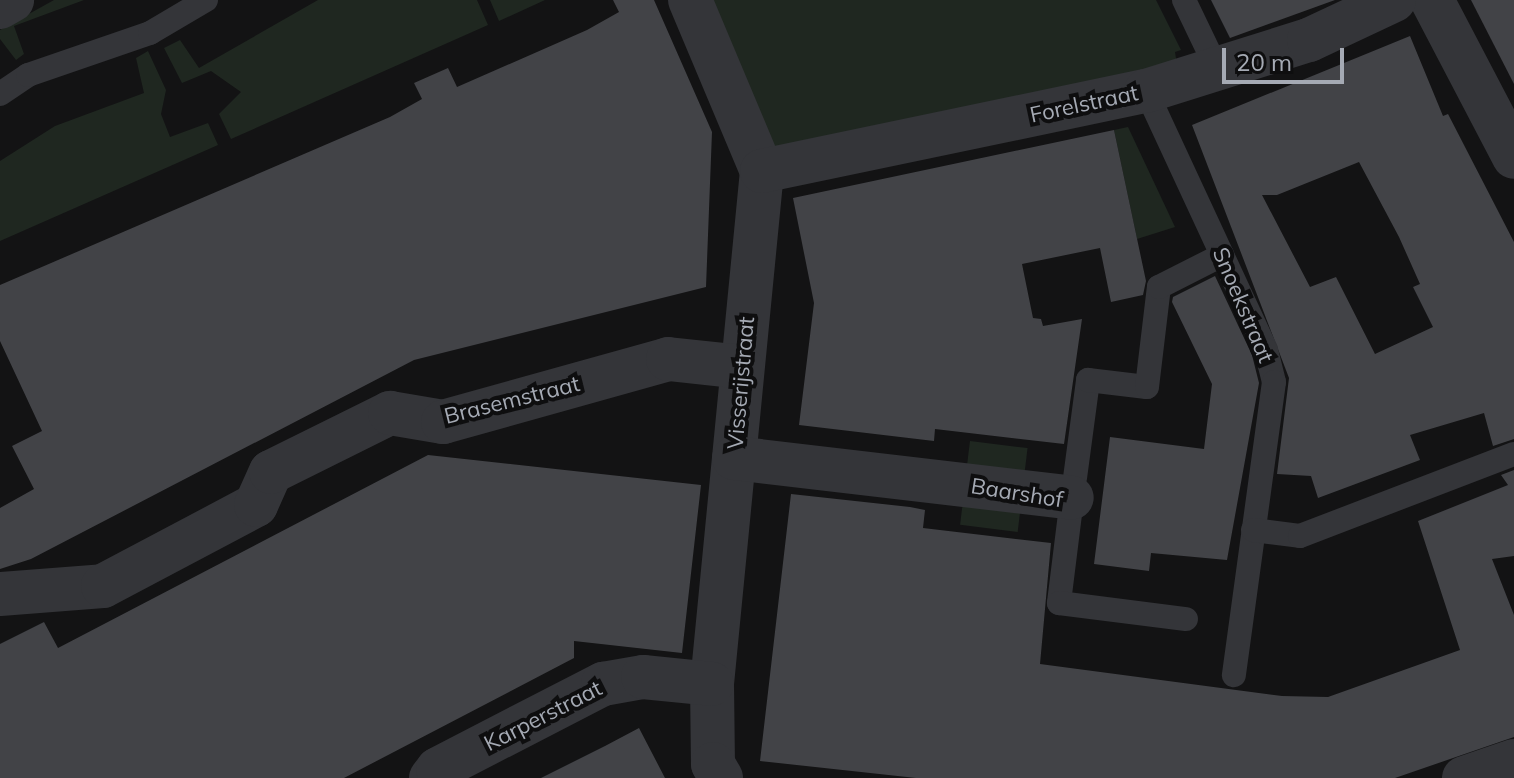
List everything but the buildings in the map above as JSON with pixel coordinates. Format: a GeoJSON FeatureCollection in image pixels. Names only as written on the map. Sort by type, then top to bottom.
{"type":"FeatureCollection","features":[{"type":"Feature","properties":{"kind":"street"},"geometry":{"type":"LineString","coordinates":[[0,7],[12,0]]}},
{"type":"Feature","properties":{"kind":"street","name":"Visserijstraat"},"geometry":{"type":"LineString","coordinates":[[690,0],[762,171],[712,684],[713,764],[721,778]]}},
{"type":"Feature","properties":{"kind":"street","name":"Forelstraat"},"geometry":{"type":"LineString","coordinates":[[762,171],[1146,91],[1309,40],[1394,0]]}},
{"type":"Feature","properties":{"kind":"street"},"geometry":{"type":"LineString","coordinates":[[1432,0],[1514,157]]}},
{"type":"Feature","properties":{"kind":"street","name":"Brasemstraat"},"geometry":{"type":"LineString","coordinates":[[0,594],[103,586],[256,505],[271,472],[390,413],[443,422],[668,359],[742,367]]}},
{"type":"Feature","properties":{"kind":"street","name":"Baarshof"},"geometry":{"type":"LineString","coordinates":[[734,458],[1074,488]]}},
{"type":"Feature","properties":{"kind":"street","name":"Karperstraat"},"geometry":{"type":"LineString","coordinates":[[431,778],[438,769],[603,684],[643,677],[712,684]]}},
{"type":"Feature","properties":{"kind":"street"},"geometry":{"type":"LineString","coordinates":[[1464,778],[1514,761]]}},
{"type":"Feature","properties":{"kind":"lane"},"geometry":{"type":"LineString","coordinates":[[0,94],[28,75],[150,33],[206,0]]}},
{"type":"Feature","properties":{"kind":"lane"},"geometry":{"type":"LineString","coordinates":[[1184,0],[1217,69]]}},
{"type":"Feature","properties":{"kind":"lane","name":"Snoekstraat"},"geometry":{"type":"LineString","coordinates":[[1146,91],[1266,350],[1274,382],[1234,675]]}},
{"type":"Feature","properties":{"kind":"lane","name":"Baarshof"},"geometry":{"type":"LineString","coordinates":[[1186,619],[1059,603],[1088,380],[1147,387],[1159,287],[1222,255]]}},
{"type":"Feature","properties":{"kind":"lane"},"geometry":{"type":"LineString","coordinates":[[1253,530],[1300,536],[1514,454]]}},
{"type":"Feature","properties":{"kind":"shaded area"},"geometry":{"type":"Polygon","coordinates":[[[54,0],[84,0],[14,26],[24,54],[16,60],[0,39],[0,30],[54,0]]]}},
{"type":"Feature","properties":{"kind":"shaded area"},"geometry":{"type":"Polygon","coordinates":[[[318,0],[477,0],[488,25],[231,139],[219,114],[241,92],[211,71],[182,83],[164,48],[180,40],[199,68],[318,0]]]}},
{"type":"Feature","properties":{"kind":"shaded area"},"geometry":{"type":"Polygon","coordinates":[[[490,0],[545,0],[499,21],[490,0]]]}},
{"type":"Feature","properties":{"kind":"shaded area"},"geometry":{"type":"Polygon","coordinates":[[[706,0],[1156,0],[1181,50],[1175,52],[1178,71],[770,153],[706,0]]]}},
{"type":"Feature","properties":{"kind":"shaded area"},"geometry":{"type":"Polygon","coordinates":[[[148,51],[166,90],[161,114],[170,137],[208,123],[218,145],[0,241],[0,161],[55,126],[144,93],[136,58],[148,51]]]}},
{"type":"Feature","properties":{"kind":"shaded area"},"geometry":{"type":"Polygon","coordinates":[[[1128,127],[1175,227],[1137,239],[1114,130],[1128,127]]]}},
{"type":"Feature","properties":{"kind":"shaded area"},"geometry":{"type":"Polygon","coordinates":[[[970,441],[1028,448],[1025,473],[967,466],[970,441]]]}},
{"type":"Feature","properties":{"kind":"shaded area"},"geometry":{"type":"Polygon","coordinates":[[[963,501],[1021,508],[1018,532],[960,525],[963,501]]]}}]}
